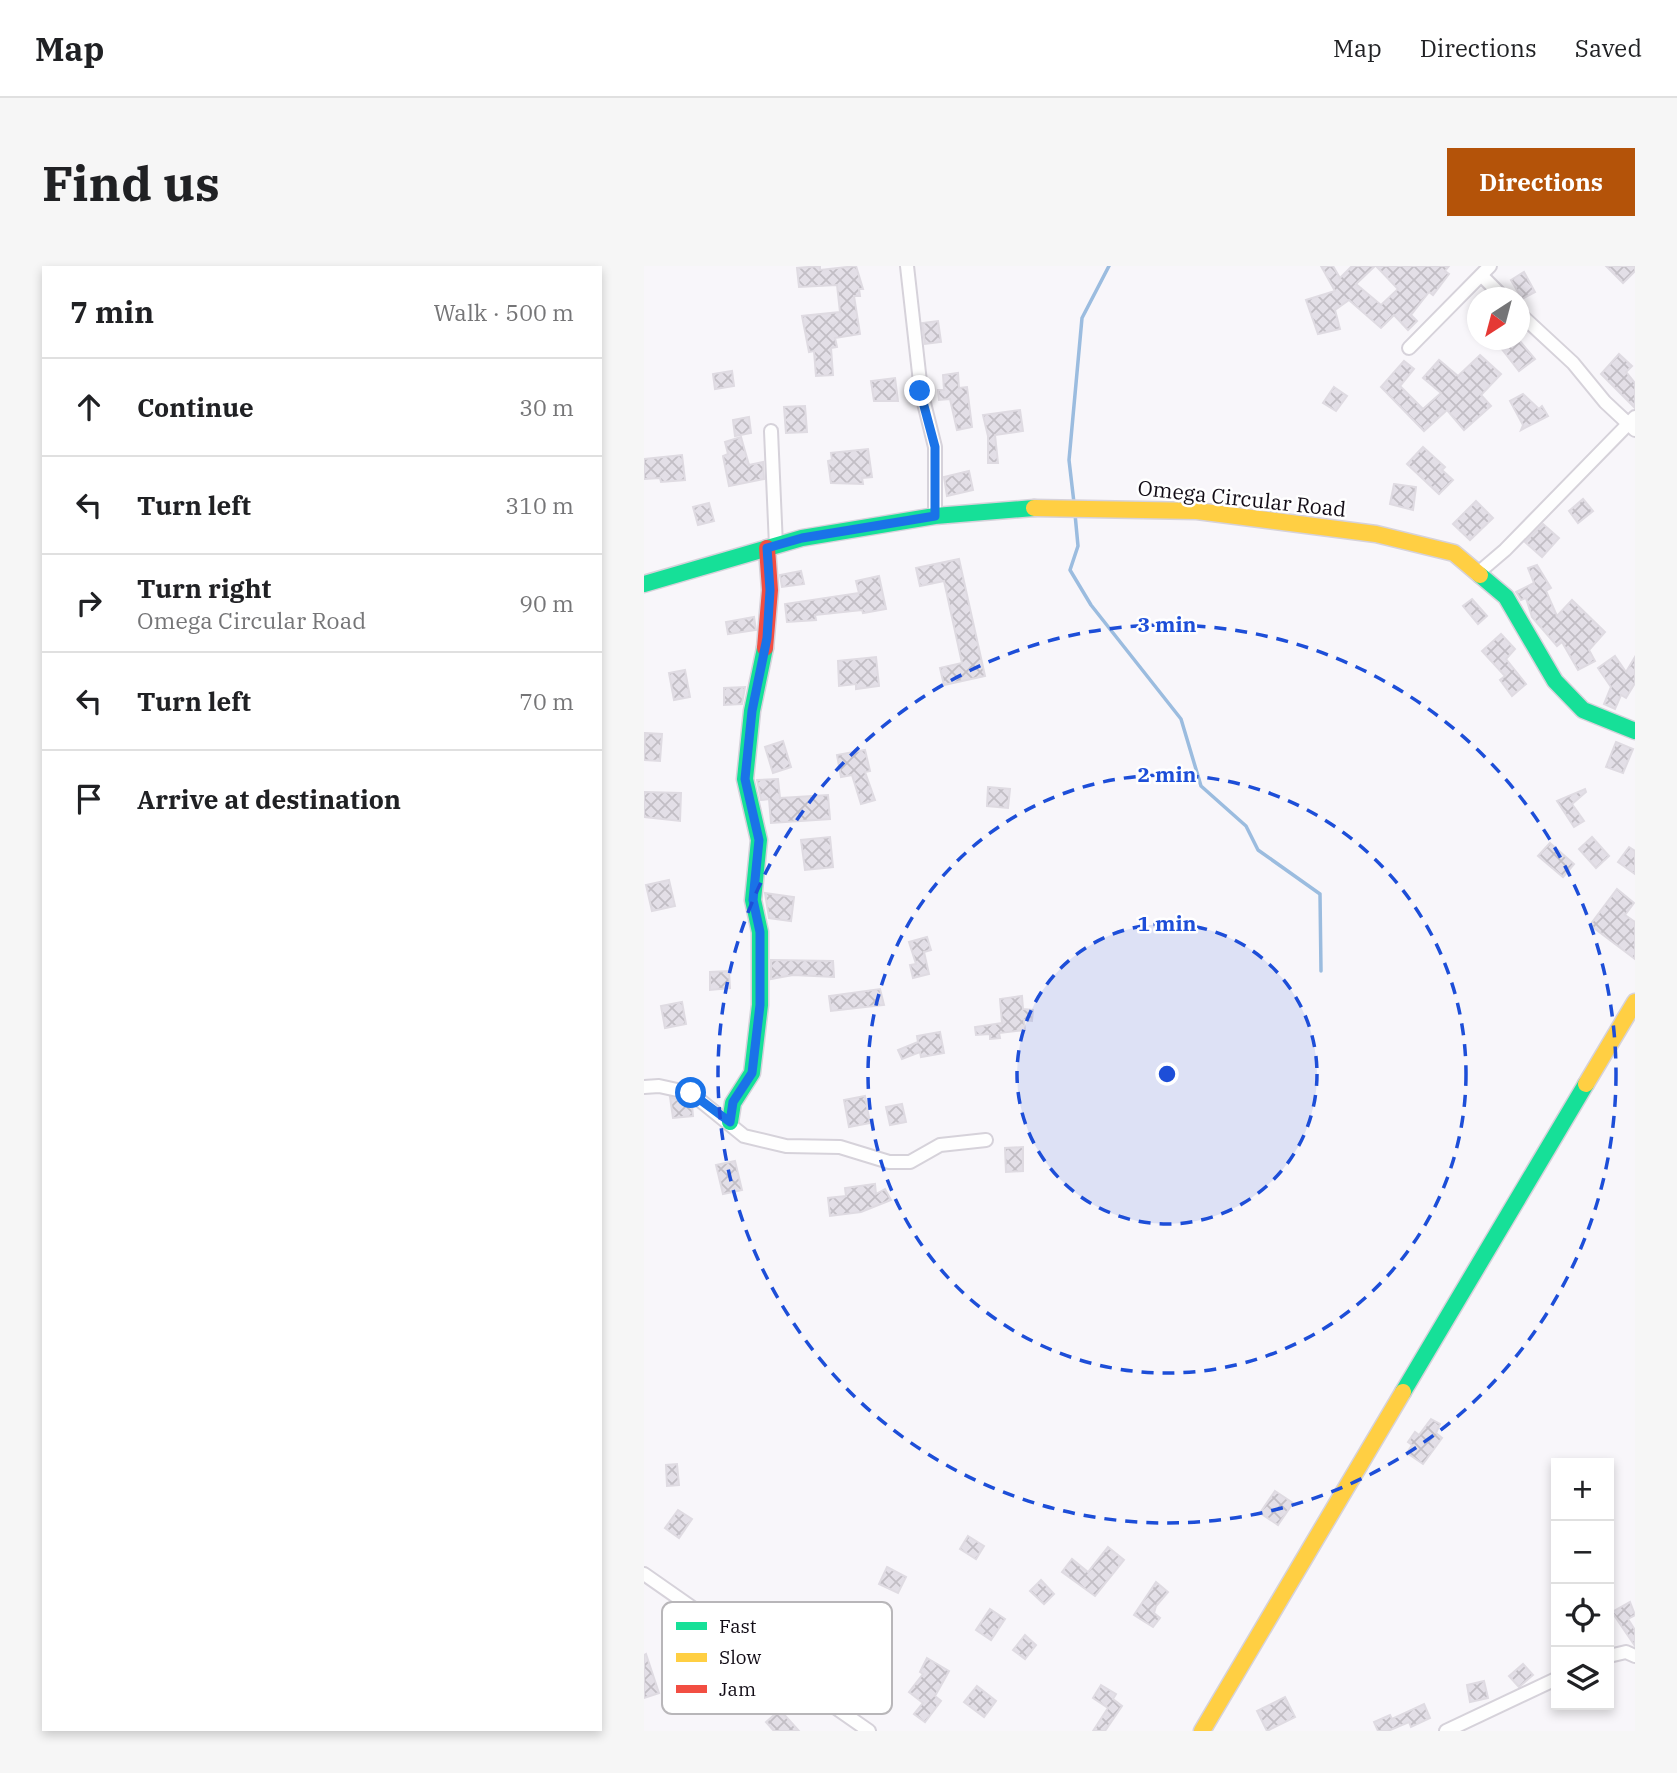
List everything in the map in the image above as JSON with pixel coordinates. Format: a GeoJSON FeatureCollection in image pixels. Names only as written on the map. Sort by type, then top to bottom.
{"type":"FeatureCollection","features":[{"type":"Feature","properties":{"kind":"street"},"geometry":{"type":"LineString","coordinates":[[907,266],[920,391],[935,447],[935,516]]}},
{"type":"Feature","properties":{"kind":"street"},"geometry":{"type":"LineString","coordinates":[[1409,348],[1486,271],[1497,287]]}},
{"type":"Feature","properties":{"kind":"street"},"geometry":{"type":"LineString","coordinates":[[1478,573],[1505,550],[1633,423],[1605,402],[1573,363],[1530,322]]}},
{"type":"Feature","properties":{"kind":"street"},"geometry":{"type":"LineString","coordinates":[[730,1122],[733,1102],[752,1073],[760,1005],[760,932],[753,900],[759,840],[745,779],[752,711],[767,638],[771,547],[771,431]]}},
{"type":"Feature","properties":{"kind":"street","name":"Omega Circular Road"},"geometry":{"type":"LineString","coordinates":[[644,584],[802,538],[935,516],[1044,507],[1198,511],[1376,534],[1454,553],[1506,597],[1555,681],[1583,710],[1635,731]]}},
{"type":"Feature","properties":{"kind":"street"},"geometry":{"type":"LineString","coordinates":[[1202,1731],[1635,1002]]}},
{"type":"Feature","properties":{"kind":"street"},"geometry":{"type":"LineString","coordinates":[[644,1087],[659,1086],[691,1093],[744,1136],[786,1146],[840,1147],[889,1161],[910,1162],[940,1145],[986,1140]]}},
{"type":"Feature","properties":{"kind":"street"},"geometry":{"type":"LineString","coordinates":[[644,1574],[684,1602]]}},
{"type":"Feature","properties":{"kind":"street"},"geometry":{"type":"LineString","coordinates":[[1614,1655],[1626,1652],[1635,1656]]}},
{"type":"Feature","properties":{"kind":"street"},"geometry":{"type":"LineString","coordinates":[[1446,1731],[1551,1681]]}},
{"type":"Feature","properties":{"kind":"street"},"geometry":{"type":"LineString","coordinates":[[845,1714],[869,1731]]}},
{"type":"Feature","properties":{"kind":"building"},"geometry":{"type":"Polygon","coordinates":[[[820,266],[820,270],[856,266],[863,289],[859,289],[860,296],[854,296],[860,334],[835,338],[837,347],[831,348],[833,375],[816,376],[814,351],[809,352],[802,316],[840,312],[837,285],[799,287],[797,268],[820,266]]]}},
{"type":"Feature","properties":{"kind":"building"},"geometry":{"type":"Polygon","coordinates":[[[1321,266],[1333,266],[1340,278],[1352,266],[1375,266],[1356,284],[1381,305],[1398,289],[1376,266],[1449,266],[1445,271],[1449,274],[1433,295],[1429,292],[1411,315],[1417,321],[1408,330],[1394,315],[1381,328],[1349,300],[1335,310],[1340,329],[1318,334],[1306,300],[1335,291],[1321,266]]]}},
{"type":"Feature","properties":{"kind":"building"},"geometry":{"type":"Polygon","coordinates":[[[1606,266],[1635,266],[1635,271],[1623,283],[1606,266]]]}},
{"type":"Feature","properties":{"kind":"building"},"geometry":{"type":"Polygon","coordinates":[[[1524,272],[1535,292],[1530,295],[1530,287],[1515,287],[1511,280],[1524,272]]]}},
{"type":"Feature","properties":{"kind":"building"},"geometry":{"type":"Polygon","coordinates":[[[938,321],[941,342],[925,344],[922,323],[938,321]]]}},
{"type":"Feature","properties":{"kind":"building"},"geometry":{"type":"Polygon","coordinates":[[[1503,350],[1527,350],[1535,359],[1519,371],[1503,350]]]}},
{"type":"Feature","properties":{"kind":"building"},"geometry":{"type":"Polygon","coordinates":[[[1619,354],[1632,366],[1626,372],[1635,383],[1635,408],[1601,374],[1619,354]]]}},
{"type":"Feature","properties":{"kind":"building"},"geometry":{"type":"Polygon","coordinates":[[[1480,355],[1501,374],[1481,395],[1491,406],[1464,430],[1447,410],[1424,431],[1381,387],[1404,361],[1414,369],[1400,386],[1423,409],[1441,393],[1423,378],[1439,360],[1458,376],[1480,355]]]}},
{"type":"Feature","properties":{"kind":"building"},"geometry":{"type":"Polygon","coordinates":[[[732,371],[734,386],[715,389],[713,374],[732,371]]]}},
{"type":"Feature","properties":{"kind":"building"},"geometry":{"type":"Polygon","coordinates":[[[958,373],[959,388],[967,387],[972,427],[957,430],[950,399],[939,400],[938,390],[944,390],[943,375],[958,373]]]}},
{"type":"Feature","properties":{"kind":"building"},"geometry":{"type":"Polygon","coordinates":[[[895,378],[898,401],[874,401],[871,381],[895,378]]]}},
{"type":"Feature","properties":{"kind":"building"},"geometry":{"type":"Polygon","coordinates":[[[1334,387],[1347,396],[1336,411],[1323,403],[1334,387]]]}},
{"type":"Feature","properties":{"kind":"building"},"geometry":{"type":"Polygon","coordinates":[[[1523,394],[1539,409],[1542,406],[1548,416],[1521,430],[1523,425],[1510,401],[1523,394]]]}},
{"type":"Feature","properties":{"kind":"building"},"geometry":{"type":"Polygon","coordinates":[[[805,406],[807,432],[786,433],[784,407],[805,406]]]}},
{"type":"Feature","properties":{"kind":"building"},"geometry":{"type":"Polygon","coordinates":[[[1020,410],[1023,431],[995,435],[998,463],[988,463],[988,436],[983,415],[1020,410]]]}},
{"type":"Feature","properties":{"kind":"building"},"geometry":{"type":"Polygon","coordinates":[[[749,417],[751,433],[735,436],[733,420],[749,417]]]}},
{"type":"Feature","properties":{"kind":"building"},"geometry":{"type":"Polygon","coordinates":[[[741,437],[749,465],[763,462],[764,479],[729,486],[723,456],[728,454],[725,442],[741,437]]]}},
{"type":"Feature","properties":{"kind":"building"},"geometry":{"type":"Polygon","coordinates":[[[1423,447],[1445,467],[1442,470],[1453,480],[1439,494],[1407,464],[1423,447]]]}},
{"type":"Feature","properties":{"kind":"building"},"geometry":{"type":"Polygon","coordinates":[[[868,449],[872,477],[862,478],[863,484],[831,483],[828,461],[832,460],[831,453],[868,449]]]}},
{"type":"Feature","properties":{"kind":"building"},"geometry":{"type":"Polygon","coordinates":[[[682,455],[685,480],[661,482],[660,478],[644,479],[644,459],[682,455]]]}},
{"type":"Feature","properties":{"kind":"building"},"geometry":{"type":"Polygon","coordinates":[[[969,471],[973,490],[947,496],[944,477],[969,471]]]}},
{"type":"Feature","properties":{"kind":"building"},"geometry":{"type":"Polygon","coordinates":[[[1394,484],[1416,487],[1413,510],[1390,504],[1394,484]]]}},
{"type":"Feature","properties":{"kind":"building"},"geometry":{"type":"Polygon","coordinates":[[[1583,499],[1593,511],[1578,523],[1569,511],[1583,499]]]}},
{"type":"Feature","properties":{"kind":"building"},"geometry":{"type":"Polygon","coordinates":[[[1476,501],[1493,518],[1470,540],[1453,524],[1476,501]]]}},
{"type":"Feature","properties":{"kind":"building"},"geometry":{"type":"Polygon","coordinates":[[[709,503],[714,521],[698,525],[693,507],[709,503]]]}},
{"type":"Feature","properties":{"kind":"building"},"geometry":{"type":"Polygon","coordinates":[[[1543,524],[1559,538],[1542,557],[1525,542],[1543,524]]]}},
{"type":"Feature","properties":{"kind":"building"},"geometry":{"type":"Polygon","coordinates":[[[959,559],[985,676],[944,685],[940,668],[962,663],[944,581],[920,586],[916,568],[959,559]]]}},
{"type":"Feature","properties":{"kind":"building"},"geometry":{"type":"Polygon","coordinates":[[[1537,565],[1551,588],[1546,591],[1557,616],[1572,600],[1605,632],[1589,650],[1595,661],[1578,670],[1562,642],[1557,646],[1532,617],[1526,598],[1521,600],[1516,592],[1534,583],[1528,568],[1537,565]]]}},
{"type":"Feature","properties":{"kind":"building"},"geometry":{"type":"Polygon","coordinates":[[[801,571],[804,584],[782,587],[780,575],[801,571]]]}},
{"type":"Feature","properties":{"kind":"building"},"geometry":{"type":"Polygon","coordinates":[[[879,576],[886,609],[815,615],[816,620],[787,622],[785,604],[859,593],[856,581],[879,576]]]}},
{"type":"Feature","properties":{"kind":"building"},"geometry":{"type":"Polygon","coordinates":[[[1472,599],[1487,616],[1478,624],[1463,606],[1472,599]]]}},
{"type":"Feature","properties":{"kind":"building"},"geometry":{"type":"Polygon","coordinates":[[[754,617],[756,630],[728,634],[726,622],[754,617]]]}},
{"type":"Feature","properties":{"kind":"building"},"geometry":{"type":"Polygon","coordinates":[[[1501,634],[1515,649],[1506,659],[1526,684],[1512,696],[1500,680],[1505,676],[1482,651],[1501,634]]]}},
{"type":"Feature","properties":{"kind":"building"},"geometry":{"type":"Polygon","coordinates":[[[1615,656],[1626,672],[1635,657],[1635,683],[1626,698],[1621,695],[1615,709],[1604,704],[1611,687],[1598,668],[1615,656]]]}},
{"type":"Feature","properties":{"kind":"building"},"geometry":{"type":"Polygon","coordinates":[[[876,657],[879,686],[856,689],[856,684],[839,686],[838,661],[876,657]]]}},
{"type":"Feature","properties":{"kind":"building"},"geometry":{"type":"Polygon","coordinates":[[[685,670],[690,697],[674,700],[669,673],[685,670]]]}},
{"type":"Feature","properties":{"kind":"building"},"geometry":{"type":"Polygon","coordinates":[[[745,687],[742,704],[724,705],[724,688],[745,687]]]}},
{"type":"Feature","properties":{"kind":"building"},"geometry":{"type":"Polygon","coordinates":[[[645,733],[662,734],[660,761],[644,760],[645,733]]]}},
{"type":"Feature","properties":{"kind":"building"},"geometry":{"type":"Polygon","coordinates":[[[783,741],[791,767],[773,773],[765,747],[783,741]]]}},
{"type":"Feature","properties":{"kind":"building"},"geometry":{"type":"Polygon","coordinates":[[[1616,742],[1633,749],[1623,773],[1606,767],[1616,742]]]}},
{"type":"Feature","properties":{"kind":"building"},"geometry":{"type":"Polygon","coordinates":[[[865,750],[870,771],[865,772],[875,800],[861,804],[852,775],[841,777],[837,755],[865,750]]]}},
{"type":"Feature","properties":{"kind":"building"},"geometry":{"type":"Polygon","coordinates":[[[778,779],[780,798],[828,795],[830,819],[771,823],[769,799],[761,800],[757,780],[778,779]]]}},
{"type":"Feature","properties":{"kind":"building"},"geometry":{"type":"Polygon","coordinates":[[[988,787],[1010,789],[1008,808],[987,806],[988,787]]]}},
{"type":"Feature","properties":{"kind":"building"},"geometry":{"type":"Polygon","coordinates":[[[1585,789],[1586,792],[1572,804],[1584,821],[1574,827],[1557,801],[1585,789]]]}},
{"type":"Feature","properties":{"kind":"building"},"geometry":{"type":"Polygon","coordinates":[[[644,792],[681,793],[680,821],[644,817],[644,792]]]}},
{"type":"Feature","properties":{"kind":"building"},"geometry":{"type":"Polygon","coordinates":[[[830,837],[833,867],[805,870],[801,840],[830,837]]]}},
{"type":"Feature","properties":{"kind":"building"},"geometry":{"type":"Polygon","coordinates":[[[1592,837],[1609,856],[1596,868],[1579,849],[1592,837]]]}},
{"type":"Feature","properties":{"kind":"building"},"geometry":{"type":"Polygon","coordinates":[[[1550,843],[1574,864],[1563,877],[1538,856],[1550,843]]]}},
{"type":"Feature","properties":{"kind":"building"},"geometry":{"type":"Polygon","coordinates":[[[1629,847],[1635,851],[1635,874],[1618,862],[1629,847]]]}},
{"type":"Feature","properties":{"kind":"building"},"geometry":{"type":"Polygon","coordinates":[[[669,880],[675,906],[652,911],[646,885],[669,880]]]}},
{"type":"Feature","properties":{"kind":"building"},"geometry":{"type":"Polygon","coordinates":[[[1617,889],[1634,903],[1625,915],[1635,922],[1635,959],[1590,925],[1617,889]]]}},
{"type":"Feature","properties":{"kind":"building"},"geometry":{"type":"Polygon","coordinates":[[[765,893],[794,897],[791,921],[769,918],[765,893]]]}},
{"type":"Feature","properties":{"kind":"building"},"geometry":{"type":"Polygon","coordinates":[[[927,937],[931,950],[924,952],[929,974],[913,978],[910,965],[916,964],[909,942],[927,937]]]}},
{"type":"Feature","properties":{"kind":"building"},"geometry":{"type":"Polygon","coordinates":[[[771,960],[833,961],[834,977],[793,975],[771,979],[771,960]]]}},
{"type":"Feature","properties":{"kind":"building"},"geometry":{"type":"Polygon","coordinates":[[[729,971],[730,988],[710,990],[710,972],[729,971]]]}},
{"type":"Feature","properties":{"kind":"building"},"geometry":{"type":"Polygon","coordinates":[[[880,989],[884,1005],[831,1011],[829,996],[880,989]]]}},
{"type":"Feature","properties":{"kind":"building"},"geometry":{"type":"Polygon","coordinates":[[[1022,996],[1023,1009],[1033,1010],[1032,1021],[1024,1020],[1025,1030],[999,1033],[1000,1038],[990,1039],[990,1034],[976,1035],[975,1027],[1002,1023],[1000,999],[1022,996]]]}},
{"type":"Feature","properties":{"kind":"building"},"geometry":{"type":"Polygon","coordinates":[[[682,1002],[686,1024],[665,1028],[661,1006],[682,1002]]]}},
{"type":"Feature","properties":{"kind":"building"},"geometry":{"type":"Polygon","coordinates":[[[940,1032],[944,1053],[921,1057],[920,1052],[902,1059],[898,1050],[918,1042],[917,1036],[940,1032]]]}},
{"type":"Feature","properties":{"kind":"building"},"geometry":{"type":"Polygon","coordinates":[[[865,1096],[870,1123],[849,1127],[844,1100],[865,1096]]]}},
{"type":"Feature","properties":{"kind":"building"},"geometry":{"type":"Polygon","coordinates":[[[670,1097],[692,1105],[693,1116],[673,1118],[670,1097]]]}},
{"type":"Feature","properties":{"kind":"building"},"geometry":{"type":"Polygon","coordinates":[[[902,1104],[906,1122],[890,1125],[886,1107],[902,1104]]]}},
{"type":"Feature","properties":{"kind":"building"},"geometry":{"type":"Polygon","coordinates":[[[1023,1147],[1023,1171],[1006,1172],[1005,1148],[1023,1147]]]}},
{"type":"Feature","properties":{"kind":"building"},"geometry":{"type":"Polygon","coordinates":[[[735,1161],[742,1190],[723,1194],[716,1165],[735,1161]]]}},
{"type":"Feature","properties":{"kind":"building"},"geometry":{"type":"Polygon","coordinates":[[[875,1184],[876,1194],[885,1189],[891,1200],[861,1212],[830,1216],[828,1198],[846,1196],[845,1188],[875,1184]]]}},
{"type":"Feature","properties":{"kind":"building"},"geometry":{"type":"Polygon","coordinates":[[[1431,1419],[1440,1424],[1436,1433],[1442,1438],[1423,1464],[1407,1453],[1412,1445],[1408,1442],[1415,1432],[1419,1435],[1431,1419]]]}},
{"type":"Feature","properties":{"kind":"building"},"geometry":{"type":"Polygon","coordinates":[[[677,1464],[679,1485],[667,1486],[666,1465],[677,1464]]]}},
{"type":"Feature","properties":{"kind":"building"},"geometry":{"type":"Polygon","coordinates":[[[1275,1491],[1293,1503],[1278,1525],[1260,1513],[1275,1491]]]}},
{"type":"Feature","properties":{"kind":"building"},"geometry":{"type":"Polygon","coordinates":[[[678,1510],[692,1519],[679,1538],[665,1528],[678,1510]]]}},
{"type":"Feature","properties":{"kind":"building"},"geometry":{"type":"Polygon","coordinates":[[[968,1536],[984,1546],[976,1559],[960,1549],[968,1536]]]}},
{"type":"Feature","properties":{"kind":"building"},"geometry":{"type":"Polygon","coordinates":[[[1108,1547],[1124,1560],[1095,1596],[1062,1572],[1072,1559],[1088,1572],[1108,1547]]]}},
{"type":"Feature","properties":{"kind":"building"},"geometry":{"type":"Polygon","coordinates":[[[887,1567],[906,1577],[898,1593],[879,1584],[887,1567]]]}},
{"type":"Feature","properties":{"kind":"building"},"geometry":{"type":"Polygon","coordinates":[[[1041,1580],[1054,1594],[1044,1604],[1030,1591],[1041,1580]]]}},
{"type":"Feature","properties":{"kind":"building"},"geometry":{"type":"Polygon","coordinates":[[[1156,1582],[1168,1592],[1156,1606],[1154,1613],[1160,1618],[1153,1627],[1134,1615],[1156,1582]]]}},
{"type":"Feature","properties":{"kind":"building"},"geometry":{"type":"Polygon","coordinates":[[[1630,1602],[1635,1615],[1628,1619],[1635,1630],[1635,1646],[1614,1615],[1614,1611],[1630,1602]]]}},
{"type":"Feature","properties":{"kind":"building"},"geometry":{"type":"Polygon","coordinates":[[[990,1609],[1005,1619],[991,1640],[976,1630],[990,1609]]]}},
{"type":"Feature","properties":{"kind":"building"},"geometry":{"type":"Polygon","coordinates":[[[1025,1635],[1036,1645],[1025,1659],[1013,1650],[1025,1635]]]}},
{"type":"Feature","properties":{"kind":"building"},"geometry":{"type":"Polygon","coordinates":[[[646,1654],[659,1693],[644,1698],[644,1655],[646,1654]]]}},
{"type":"Feature","properties":{"kind":"building"},"geometry":{"type":"Polygon","coordinates":[[[927,1658],[949,1671],[935,1696],[941,1701],[925,1722],[914,1714],[923,1703],[909,1692],[923,1674],[920,1672],[927,1658]]]}},
{"type":"Feature","properties":{"kind":"building"},"geometry":{"type":"Polygon","coordinates":[[[1523,1664],[1533,1675],[1519,1687],[1509,1676],[1523,1664]]]}},
{"type":"Feature","properties":{"kind":"building"},"geometry":{"type":"Polygon","coordinates":[[[1484,1681],[1488,1698],[1470,1702],[1467,1685],[1484,1681]]]}},
{"type":"Feature","properties":{"kind":"building"},"geometry":{"type":"Polygon","coordinates":[[[1101,1685],[1116,1694],[1113,1699],[1122,1706],[1105,1731],[1093,1731],[1108,1708],[1093,1698],[1101,1685]]]}},
{"type":"Feature","properties":{"kind":"building"},"geometry":{"type":"Polygon","coordinates":[[[977,1686],[996,1701],[984,1717],[964,1702],[977,1686]]]}},
{"type":"Feature","properties":{"kind":"building"},"geometry":{"type":"Polygon","coordinates":[[[1285,1697],[1295,1717],[1267,1731],[1257,1711],[1285,1697]]]}},
{"type":"Feature","properties":{"kind":"building"},"geometry":{"type":"Polygon","coordinates":[[[1424,1704],[1430,1718],[1411,1727],[1409,1722],[1388,1731],[1378,1731],[1374,1722],[1390,1715],[1392,1719],[1424,1704]]]}},
{"type":"Feature","properties":{"kind":"building"},"geometry":{"type":"Polygon","coordinates":[[[775,1714],[784,1714],[799,1731],[774,1731],[766,1722],[775,1714]]]}},
{"type":"Feature","properties":{"kind":"waterway"},"geometry":{"type":"LineString","coordinates":[[1074,503],[1069,460],[1082,318],[1109,266]]}},
{"type":"Feature","properties":{"kind":"waterway"},"geometry":{"type":"LineString","coordinates":[[1075,514],[1078,546],[1070,570],[1091,605],[1181,719],[1201,786],[1246,826],[1258,850],[1320,894],[1321,971]]}},
{"type":"Feature","properties":{"kind":"traffic: fast"},"geometry":{"type":"LineString","coordinates":[[644,584],[802,538],[935,516],[1034,508]]}},
{"type":"Feature","properties":{"kind":"traffic: fast"},"geometry":{"type":"LineString","coordinates":[[1480,575],[1506,597],[1555,681],[1583,710],[1635,731]]}},
{"type":"Feature","properties":{"kind":"traffic: fast"},"geometry":{"type":"LineString","coordinates":[[730,1122],[733,1103],[752,1073],[760,1005],[760,932],[753,900],[759,840],[745,779],[752,711],[765,648]]}},
{"type":"Feature","properties":{"kind":"traffic: fast"},"geometry":{"type":"LineString","coordinates":[[1403,1392],[1586,1084]]}},
{"type":"Feature","properties":{"kind":"traffic: slow"},"geometry":{"type":"LineString","coordinates":[[1034,508],[1197,511],[1376,534],[1454,553],[1480,575]]}},
{"type":"Feature","properties":{"kind":"traffic: slow"},"geometry":{"type":"LineString","coordinates":[[1586,1084],[1635,1002]]}},
{"type":"Feature","properties":{"kind":"traffic: slow"},"geometry":{"type":"LineString","coordinates":[[1202,1731],[1403,1392]]}},
{"type":"Feature","properties":{"kind":"traffic: jam"},"geometry":{"type":"LineString","coordinates":[[765,648],[770,590],[767,548]]}},
{"type":"Feature","properties":{"kind":"route"},"geometry":{"type":"LineString","coordinates":[[691,1093],[730,1122],[733,1102],[752,1073],[760,1005],[760,932],[753,900],[759,840],[745,779],[752,711],[767,638],[770,590],[767,548],[854,528],[935,516],[935,447],[920,391]]}}]}
